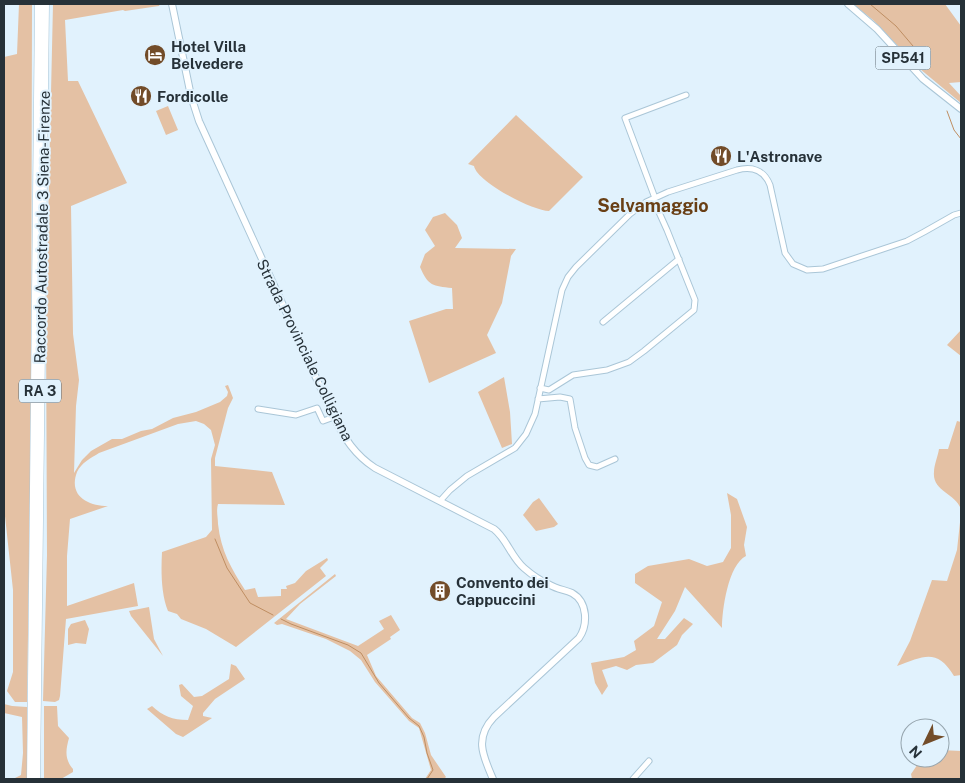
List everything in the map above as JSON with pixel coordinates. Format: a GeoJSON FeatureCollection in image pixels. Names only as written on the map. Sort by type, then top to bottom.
{"type":"FeatureCollection","features":[{"type":"Feature","properties":{"kind":"highway","name":"Raccordo Autostradale 3 Siena-Firenze"},"geometry":{"type":"LineString","coordinates":[[36,779],[41,63],[38,4]]}},
{"type":"Feature","properties":{"kind":"highway","name":"Raccordo Autostradale 3 Siena-Firenze"},"geometry":{"type":"LineString","coordinates":[[31,779],[41,63],[47,4]]}},
{"type":"Feature","properties":{"kind":"main road","name":"Strada Provinciale Colligiana"},"geometry":{"type":"LineString","coordinates":[[172,4],[191,96],[199,122],[334,417],[350,446],[381,472],[496,530],[504,539],[517,562],[547,584],[576,596],[582,604],[585,613],[584,630],[578,640],[494,717],[486,727],[482,736],[482,746],[484,758],[493,779]]}},
{"type":"Feature","properties":{"kind":"main road","name":"SP541"},"geometry":{"type":"LineString","coordinates":[[848,4],[877,29],[923,79],[961,110]]}},
{"type":"Feature","properties":{"kind":"street"},"geometry":{"type":"LineString","coordinates":[[540,388],[550,389],[573,375],[607,370],[629,362],[644,352],[693,311],[696,305],[625,118],[686,95]]}},
{"type":"Feature","properties":{"kind":"street"},"geometry":{"type":"LineString","coordinates":[[440,501],[463,478],[518,445],[531,424],[560,300],[569,275],[630,214],[654,198],[740,169],[756,169],[765,176],[770,185],[784,253],[796,266],[812,271],[830,267],[907,241],[954,214],[961,212]]}},
{"type":"Feature","properties":{"kind":"street"},"geometry":{"type":"LineString","coordinates":[[603,322],[679,259]]}},
{"type":"Feature","properties":{"kind":"street"},"geometry":{"type":"LineString","coordinates":[[538,398],[570,398],[575,428],[585,458],[590,466],[596,467],[616,460]]}},
{"type":"Feature","properties":{"kind":"street"},"geometry":{"type":"LineString","coordinates":[[258,409],[296,415],[317,408],[323,421],[334,417]]}},
{"type":"Feature","properties":{"kind":"street"},"geometry":{"type":"LineString","coordinates":[[632,779],[649,761]]}},
{"type":"Feature","properties":{"kind":"shaded area"},"geometry":{"type":"Polygon","coordinates":[[[19,4],[32,4],[31,434],[27,702],[15,702],[7,691],[13,672],[13,590],[4,507],[4,57],[17,54],[19,4]]]}},
{"type":"Feature","properties":{"kind":"shaded area"},"geometry":{"type":"Polygon","coordinates":[[[53,4],[160,4],[159,6],[65,20],[68,81],[78,81],[127,183],[71,206],[73,334],[79,380],[76,406],[74,473],[82,460],[91,451],[112,439],[122,439],[141,431],[152,429],[173,418],[196,412],[220,402],[227,396],[228,392],[225,386],[228,385],[233,398],[228,408],[215,458],[215,466],[272,472],[285,505],[218,504],[219,534],[227,559],[235,574],[245,590],[255,588],[258,597],[281,596],[281,589],[287,589],[286,586],[295,583],[306,571],[327,558],[328,560],[320,568],[326,576],[236,647],[206,629],[181,619],[177,614],[168,611],[163,590],[162,552],[206,537],[212,530],[211,459],[215,445],[211,430],[204,424],[196,421],[178,424],[99,453],[81,466],[77,472],[75,487],[87,502],[108,506],[70,519],[67,556],[67,606],[134,583],[138,606],[66,619],[60,696],[59,700],[55,702],[43,701],[47,555],[46,316],[53,4]]]}},
{"type":"Feature","properties":{"kind":"shaded area"},"geometry":{"type":"Polygon","coordinates":[[[853,4],[945,4],[961,26],[961,82],[949,83],[961,96],[961,103],[920,69],[873,20],[853,4]]]}},
{"type":"Feature","properties":{"kind":"shaded area"},"geometry":{"type":"Polygon","coordinates":[[[168,106],[178,130],[166,135],[156,111],[168,106]]]}},
{"type":"Feature","properties":{"kind":"shaded area"},"geometry":{"type":"Polygon","coordinates":[[[516,115],[583,177],[549,211],[541,210],[519,201],[485,180],[477,173],[474,166],[468,164],[516,115]]]}},
{"type":"Feature","properties":{"kind":"shaded area"},"geometry":{"type":"Polygon","coordinates":[[[445,213],[457,225],[462,238],[455,248],[516,249],[511,256],[502,303],[487,335],[496,353],[429,383],[409,321],[446,309],[453,309],[452,288],[432,284],[420,267],[425,254],[435,246],[425,230],[433,217],[445,213]]]}},
{"type":"Feature","properties":{"kind":"shaded area"},"geometry":{"type":"Polygon","coordinates":[[[961,330],[961,356],[947,345],[961,330]]]}},
{"type":"Feature","properties":{"kind":"shaded area"},"geometry":{"type":"Polygon","coordinates":[[[504,377],[510,412],[512,444],[502,448],[478,392],[504,377]]]}},
{"type":"Feature","properties":{"kind":"shaded area"},"geometry":{"type":"Polygon","coordinates":[[[957,421],[961,422],[961,509],[954,499],[940,488],[934,478],[939,449],[948,449],[957,421]]]}},
{"type":"Feature","properties":{"kind":"shaded area"},"geometry":{"type":"Polygon","coordinates":[[[727,493],[737,499],[747,527],[744,545],[746,556],[740,561],[730,578],[723,610],[722,628],[685,587],[675,611],[657,639],[665,639],[684,618],[693,624],[682,635],[677,645],[653,663],[636,665],[627,670],[616,666],[602,670],[608,686],[602,695],[595,683],[591,663],[624,657],[636,650],[634,641],[654,626],[662,602],[635,583],[635,574],[648,566],[689,559],[707,566],[723,562],[731,548],[731,515],[727,493]]]}},
{"type":"Feature","properties":{"kind":"shaded area"},"geometry":{"type":"Polygon","coordinates":[[[539,498],[558,524],[554,527],[536,531],[523,515],[533,502],[539,498]]]}},
{"type":"Feature","properties":{"kind":"shaded area"},"geometry":{"type":"Polygon","coordinates":[[[961,513],[961,675],[954,676],[942,661],[929,657],[922,657],[897,666],[910,641],[932,580],[947,581],[957,550],[961,513]]]}},
{"type":"Feature","properties":{"kind":"shaded area"},"geometry":{"type":"Polygon","coordinates":[[[335,574],[336,576],[300,604],[286,619],[358,646],[384,629],[379,621],[391,615],[400,630],[390,637],[391,639],[367,655],[376,676],[412,718],[420,723],[431,755],[446,777],[444,779],[425,779],[431,770],[419,728],[409,721],[375,682],[361,660],[350,651],[326,639],[274,623],[335,574]]]}},
{"type":"Feature","properties":{"kind":"shaded area"},"geometry":{"type":"Polygon","coordinates":[[[149,607],[154,639],[163,656],[129,611],[149,607]]]}},
{"type":"Feature","properties":{"kind":"shaded area"},"geometry":{"type":"Polygon","coordinates":[[[85,620],[89,629],[86,644],[76,643],[68,645],[68,629],[71,624],[85,620]]]}},
{"type":"Feature","properties":{"kind":"shaded area"},"geometry":{"type":"Polygon","coordinates":[[[231,664],[236,666],[245,679],[215,699],[203,713],[203,716],[212,718],[183,737],[176,734],[147,709],[152,706],[168,717],[188,720],[193,706],[181,696],[179,685],[182,684],[194,697],[202,696],[229,679],[231,664]]]}},
{"type":"Feature","properties":{"kind":"shaded area"},"geometry":{"type":"Polygon","coordinates":[[[4,704],[27,707],[28,779],[4,779],[15,778],[21,775],[23,753],[22,717],[4,713],[4,704]]]}},
{"type":"Feature","properties":{"kind":"shaded area"},"geometry":{"type":"Polygon","coordinates":[[[44,706],[57,706],[58,726],[69,738],[66,754],[73,772],[61,779],[44,779],[44,706]]]}},
{"type":"Feature","properties":{"kind":"shaded area"},"geometry":{"type":"Polygon","coordinates":[[[950,750],[961,751],[961,779],[912,779],[911,774],[915,768],[950,768],[950,750]]]}},
{"type":"Feature","properties":{"kind":"waterway"},"geometry":{"type":"LineString","coordinates":[[870,4],[896,26],[913,46]]}},
{"type":"Feature","properties":{"kind":"waterway"},"geometry":{"type":"LineString","coordinates":[[947,111],[954,130],[961,139]]}},
{"type":"Feature","properties":{"kind":"waterway"},"geometry":{"type":"LineString","coordinates":[[215,539],[227,568],[250,603],[273,615]]}},
{"type":"Feature","properties":{"kind":"waterway"},"geometry":{"type":"LineString","coordinates":[[281,619],[348,645],[361,653],[379,683],[409,718],[419,726],[433,770],[427,779]]}},
{"type":"Feature","properties":{"kind":"place","name":"Hotel Villa Belvedere"},"geometry":{"type":"Point","coordinates":[155,55]}},
{"type":"Feature","properties":{"kind":"place","name":"Fordicolle"},"geometry":{"type":"Point","coordinates":[141,96]}},
{"type":"Feature","properties":{"kind":"place","name":"L'Astronave"},"geometry":{"type":"Point","coordinates":[721,156]}},
{"type":"Feature","properties":{"kind":"place","name":"Convento dei Cappuccini"},"geometry":{"type":"Point","coordinates":[440,591]}},
{"type":"Feature","properties":{"kind":"district","name":"Selvamaggio"},"geometry":{"type":"Point","coordinates":[653,205]}}]}
